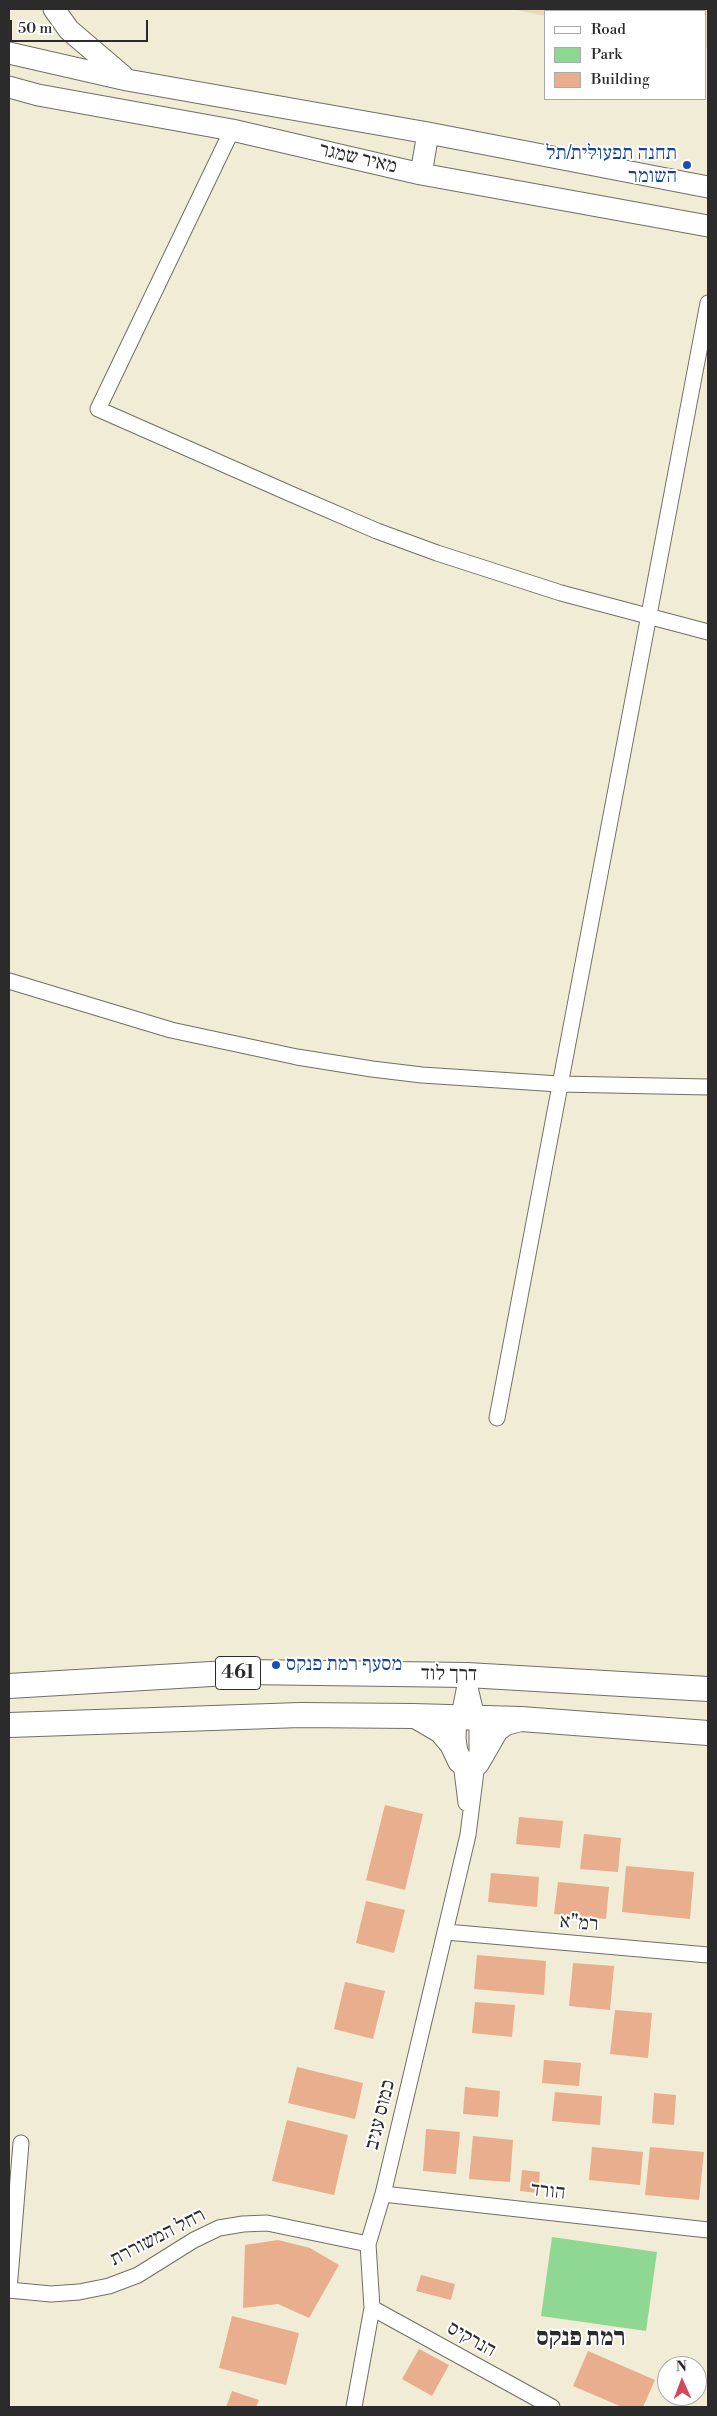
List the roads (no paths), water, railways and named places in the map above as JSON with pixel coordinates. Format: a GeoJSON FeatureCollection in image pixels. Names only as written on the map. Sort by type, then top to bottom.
{"type":"FeatureCollection","features":[{"type":"Feature","properties":{"kind":"main road","name":"דרך לוד"},"geometry":{"type":"LineString","coordinates":[[9,1686],[245,1672],[467,1674],[708,1690]]}},
{"type":"Feature","properties":{"kind":"main road","name":"דרך לוד"},"geometry":{"type":"LineString","coordinates":[[9,1725],[300,1715],[413,1716],[521,1719],[708,1733]]}},
{"type":"Feature","properties":{"kind":"main road"},"geometry":{"type":"LineString","coordinates":[[413,1716],[441,1731],[468,1762],[496,1730],[505,1723],[521,1719]]}},
{"type":"Feature","properties":{"kind":"street"},"geometry":{"type":"LineString","coordinates":[[54,9],[68,30],[127,80]]}},
{"type":"Feature","properties":{"kind":"street","name":"מאיר שמגר"},"geometry":{"type":"LineString","coordinates":[[9,52],[127,80],[428,133],[708,187]]}},
{"type":"Feature","properties":{"kind":"street","name":"מאיר שמגר"},"geometry":{"type":"LineString","coordinates":[[9,87],[232,130],[420,174],[708,226]]}},
{"type":"Feature","properties":{"kind":"street"},"geometry":{"type":"LineString","coordinates":[[232,130],[98,409],[377,531],[561,593],[708,632]]}},
{"type":"Feature","properties":{"kind":"street"},"geometry":{"type":"LineString","coordinates":[[420,174],[428,133]]}},
{"type":"Feature","properties":{"kind":"street"},"geometry":{"type":"LineString","coordinates":[[496,1418],[708,303]]}},
{"type":"Feature","properties":{"kind":"street"},"geometry":{"type":"LineString","coordinates":[[9,981],[171,1030],[297,1057],[422,1075],[559,1084],[708,1087]]}},
{"type":"Feature","properties":{"kind":"street","name":"כמוס עגיב"},"geometry":{"type":"LineString","coordinates":[[354,2407],[372,2308],[368,2244],[382,2194],[468,1835],[467,1674]]}},
{"type":"Feature","properties":{"kind":"street","name":"רמ\"א"},"geometry":{"type":"LineString","coordinates":[[446,1932],[708,1955]]}},
{"type":"Feature","properties":{"kind":"street"},"geometry":{"type":"LineString","coordinates":[[9,2290],[21,2143]]}},
{"type":"Feature","properties":{"kind":"street","name":"הורד"},"geometry":{"type":"LineString","coordinates":[[382,2194],[708,2230]]}},
{"type":"Feature","properties":{"kind":"street","name":"רחל המשוררת"},"geometry":{"type":"LineString","coordinates":[[9,2290],[70,2293],[108,2286],[138,2275],[194,2240],[219,2228],[267,2223],[368,2244]]}},
{"type":"Feature","properties":{"kind":"street","name":"הנרקיס"},"geometry":{"type":"LineString","coordinates":[[372,2308],[552,2407]]}},
{"type":"Feature","properties":{"kind":"place","name":"תחנה תפעולית/תל השומר"},"geometry":{"type":"Point","coordinates":[687,165]}},
{"type":"Feature","properties":{"kind":"place","name":"מסעף רמת פנקס"},"geometry":{"type":"Point","coordinates":[276,1665]}},
{"type":"Feature","properties":{"kind":"district","name":"רמת פנקס"},"geometry":{"type":"Point","coordinates":[581,2339]}}]}
